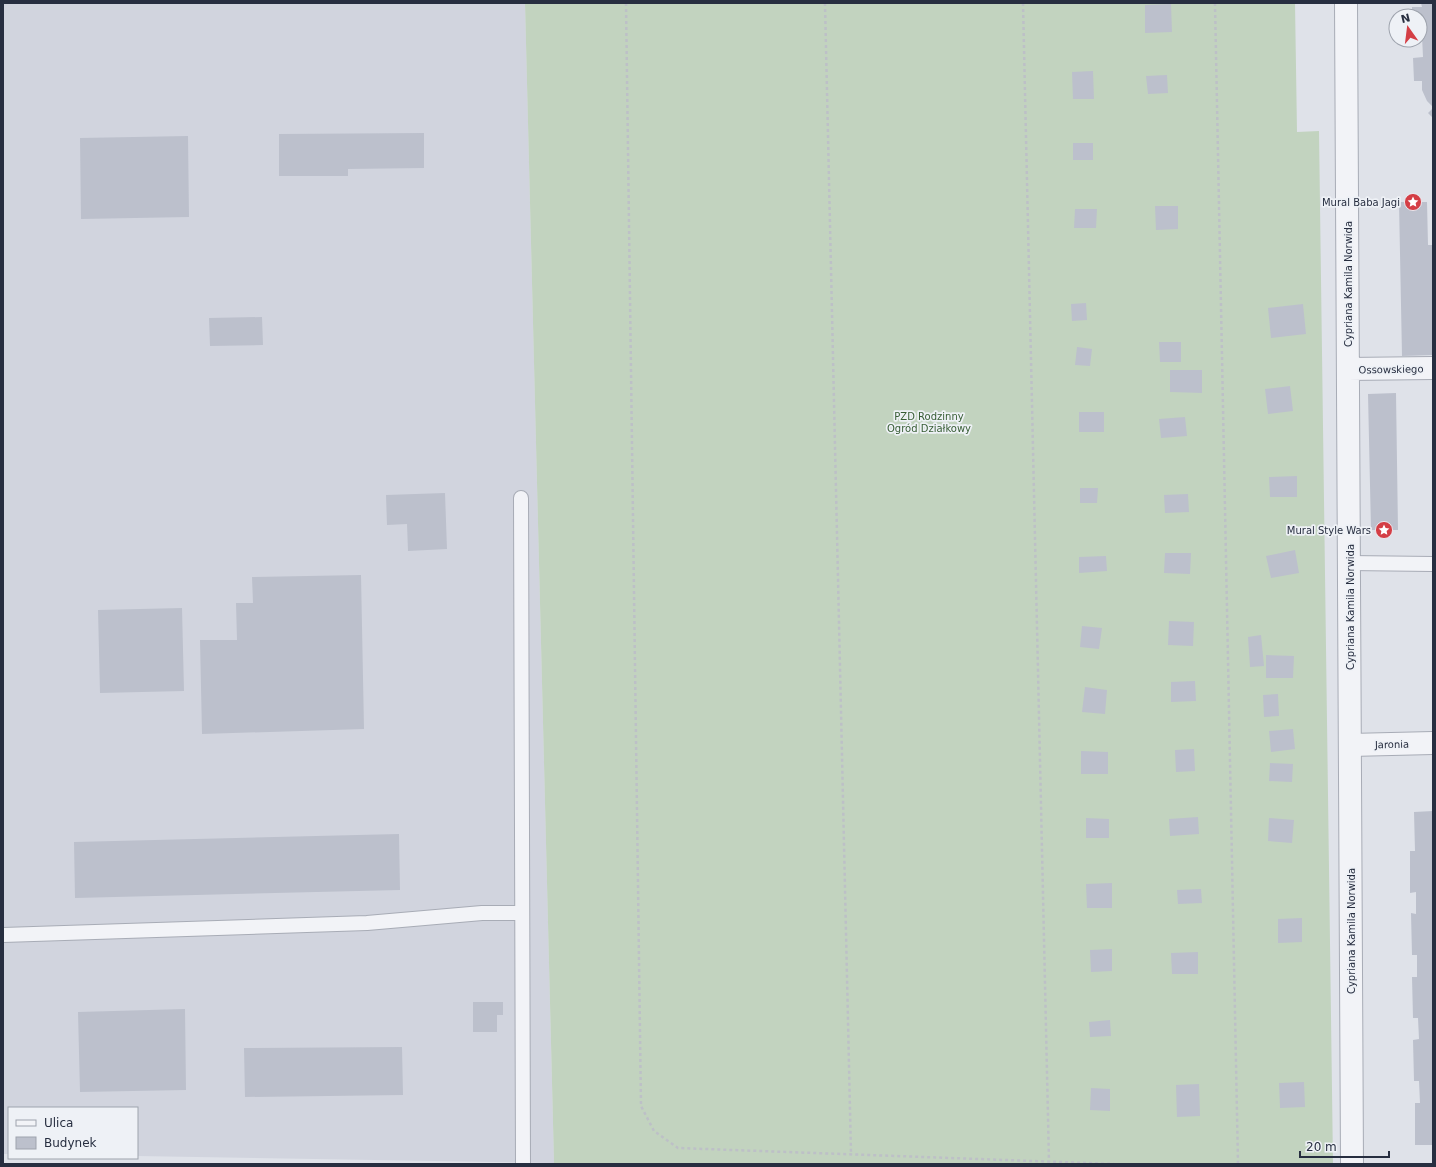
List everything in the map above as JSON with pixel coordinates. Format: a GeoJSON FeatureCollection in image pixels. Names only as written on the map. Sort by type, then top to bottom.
{"type":"FeatureCollection","features":[{"type":"Feature","properties":{"kind":"street","name":"Cypriana Kamila Norwida"},"geometry":{"type":"LineString","coordinates":[[1346,3],[1352,1164]]}},
{"type":"Feature","properties":{"kind":"street","name":"Ossowskiego"},"geometry":{"type":"LineString","coordinates":[[1348,369],[1433,368]]}},
{"type":"Feature","properties":{"kind":"street","name":"Jaronia"},"geometry":{"type":"LineString","coordinates":[[1350,745],[1433,743]]}},
{"type":"Feature","properties":{"kind":"lane"},"geometry":{"type":"LineString","coordinates":[[521,498],[523,1164]]}},
{"type":"Feature","properties":{"kind":"lane"},"geometry":{"type":"LineString","coordinates":[[1349,563],[1433,564]]}},
{"type":"Feature","properties":{"kind":"lane"},"geometry":{"type":"LineString","coordinates":[[3,935],[367,923],[482,913],[522,913]]}},
{"type":"Feature","properties":{"kind":"path"},"geometry":{"type":"LineString","coordinates":[[626,3],[641,1106],[654,1131],[678,1148],[1114,1164]]}},
{"type":"Feature","properties":{"kind":"path"},"geometry":{"type":"LineString","coordinates":[[825,3],[850,1154]]}},
{"type":"Feature","properties":{"kind":"path"},"geometry":{"type":"LineString","coordinates":[[1023,3],[1049,1162]]}},
{"type":"Feature","properties":{"kind":"path"},"geometry":{"type":"LineString","coordinates":[[1216,3],[1238,1164]]}},
{"type":"Feature","properties":{"kind":"shaded area"},"geometry":{"type":"Polygon","coordinates":[[[3,3],[525,3],[554,1163],[138,1156],[138,1107],[8,1107],[8,1154],[3,1154],[3,3]]]}},
{"type":"Feature","properties":{"kind":"green space","name":"PZD Rodzinny Ogród Działkowy"},"geometry":{"type":"Polygon","coordinates":[[[525,3],[1295,3],[1297,132],[1319,131],[1333,1164],[554,1163],[525,3]]]}},
{"type":"Feature","properties":{"kind":"building"},"geometry":{"type":"Polygon","coordinates":[[[1421,3],[1433,3],[1433,107],[1427,101],[1422,90],[1422,81],[1414,81],[1413,58],[1423,57],[1423,48],[1428,48],[1428,8],[1412,8],[1422,7],[1421,3]]]}},
{"type":"Feature","properties":{"kind":"building"},"geometry":{"type":"Polygon","coordinates":[[[1171,4],[1172,32],[1145,33],[1145,5],[1171,4]]]}},
{"type":"Feature","properties":{"kind":"building"},"geometry":{"type":"Polygon","coordinates":[[[1093,71],[1094,99],[1073,99],[1072,72],[1093,71]]]}},
{"type":"Feature","properties":{"kind":"building"},"geometry":{"type":"Polygon","coordinates":[[[1167,75],[1168,93],[1148,94],[1146,76],[1167,75]]]}},
{"type":"Feature","properties":{"kind":"building"},"geometry":{"type":"Polygon","coordinates":[[[1433,108],[1433,118],[1428,113],[1433,108]]]}},
{"type":"Feature","properties":{"kind":"building"},"geometry":{"type":"Polygon","coordinates":[[[424,133],[424,168],[348,169],[348,176],[279,176],[279,134],[424,133]]]}},
{"type":"Feature","properties":{"kind":"building"},"geometry":{"type":"Polygon","coordinates":[[[188,136],[189,217],[81,219],[80,138],[188,136]]]}},
{"type":"Feature","properties":{"kind":"building"},"geometry":{"type":"Polygon","coordinates":[[[1073,143],[1093,143],[1093,160],[1073,160],[1073,143]]]}},
{"type":"Feature","properties":{"kind":"building"},"geometry":{"type":"Polygon","coordinates":[[[1399,202],[1427,202],[1428,245],[1433,245],[1433,355],[1402,356],[1399,202]]]}},
{"type":"Feature","properties":{"kind":"building"},"geometry":{"type":"Polygon","coordinates":[[[1155,206],[1178,206],[1178,229],[1156,230],[1155,206]]]}},
{"type":"Feature","properties":{"kind":"building"},"geometry":{"type":"Polygon","coordinates":[[[1075,209],[1097,209],[1096,228],[1074,228],[1075,209]]]}},
{"type":"Feature","properties":{"kind":"building"},"geometry":{"type":"Polygon","coordinates":[[[1086,303],[1087,320],[1072,321],[1071,304],[1086,303]]]}},
{"type":"Feature","properties":{"kind":"building"},"geometry":{"type":"Polygon","coordinates":[[[1303,304],[1306,334],[1271,338],[1268,308],[1303,304]]]}},
{"type":"Feature","properties":{"kind":"building"},"geometry":{"type":"Polygon","coordinates":[[[262,317],[263,345],[210,346],[209,318],[262,317]]]}},
{"type":"Feature","properties":{"kind":"building"},"geometry":{"type":"Polygon","coordinates":[[[1159,342],[1181,342],[1181,362],[1160,362],[1159,342]]]}},
{"type":"Feature","properties":{"kind":"building"},"geometry":{"type":"Polygon","coordinates":[[[1077,347],[1092,349],[1090,366],[1075,365],[1077,347]]]}},
{"type":"Feature","properties":{"kind":"building"},"geometry":{"type":"Polygon","coordinates":[[[1170,370],[1202,370],[1202,393],[1170,392],[1170,370]]]}},
{"type":"Feature","properties":{"kind":"building"},"geometry":{"type":"Polygon","coordinates":[[[1290,386],[1293,411],[1268,414],[1265,389],[1290,386]]]}},
{"type":"Feature","properties":{"kind":"building"},"geometry":{"type":"Polygon","coordinates":[[[1396,393],[1398,530],[1371,530],[1368,394],[1396,393]]]}},
{"type":"Feature","properties":{"kind":"building"},"geometry":{"type":"Polygon","coordinates":[[[1079,412],[1104,412],[1104,432],[1079,432],[1079,412]]]}},
{"type":"Feature","properties":{"kind":"building"},"geometry":{"type":"Polygon","coordinates":[[[1185,417],[1187,436],[1161,438],[1159,419],[1185,417]]]}},
{"type":"Feature","properties":{"kind":"building"},"geometry":{"type":"Polygon","coordinates":[[[1297,476],[1297,497],[1270,497],[1269,477],[1297,476]]]}},
{"type":"Feature","properties":{"kind":"building"},"geometry":{"type":"Polygon","coordinates":[[[1080,488],[1098,488],[1097,503],[1080,503],[1080,488]]]}},
{"type":"Feature","properties":{"kind":"building"},"geometry":{"type":"Polygon","coordinates":[[[445,493],[447,549],[408,551],[407,524],[387,525],[386,495],[445,493]]]}},
{"type":"Feature","properties":{"kind":"building"},"geometry":{"type":"Polygon","coordinates":[[[1188,494],[1189,512],[1165,513],[1164,495],[1188,494]]]}},
{"type":"Feature","properties":{"kind":"building"},"geometry":{"type":"Polygon","coordinates":[[[1295,550],[1299,573],[1271,578],[1266,556],[1295,550]]]}},
{"type":"Feature","properties":{"kind":"building"},"geometry":{"type":"Polygon","coordinates":[[[1165,553],[1191,553],[1190,574],[1164,573],[1165,553]]]}},
{"type":"Feature","properties":{"kind":"building"},"geometry":{"type":"Polygon","coordinates":[[[1106,556],[1107,571],[1079,573],[1079,557],[1106,556]]]}},
{"type":"Feature","properties":{"kind":"building"},"geometry":{"type":"Polygon","coordinates":[[[361,575],[364,729],[202,734],[200,640],[237,640],[236,603],[253,603],[252,577],[361,575]]]}},
{"type":"Feature","properties":{"kind":"building"},"geometry":{"type":"Polygon","coordinates":[[[182,608],[184,691],[100,693],[98,610],[182,608]]]}},
{"type":"Feature","properties":{"kind":"building"},"geometry":{"type":"Polygon","coordinates":[[[1169,621],[1194,622],[1193,646],[1168,645],[1169,621]]]}},
{"type":"Feature","properties":{"kind":"building"},"geometry":{"type":"Polygon","coordinates":[[[1082,626],[1102,628],[1099,649],[1080,647],[1082,626]]]}},
{"type":"Feature","properties":{"kind":"building"},"geometry":{"type":"Polygon","coordinates":[[[1261,635],[1264,666],[1250,667],[1248,637],[1261,635]]]}},
{"type":"Feature","properties":{"kind":"building"},"geometry":{"type":"Polygon","coordinates":[[[1266,655],[1294,656],[1293,678],[1266,678],[1266,655]]]}},
{"type":"Feature","properties":{"kind":"building"},"geometry":{"type":"Polygon","coordinates":[[[1195,681],[1196,701],[1171,702],[1171,682],[1195,681]]]}},
{"type":"Feature","properties":{"kind":"building"},"geometry":{"type":"Polygon","coordinates":[[[1085,687],[1107,690],[1105,714],[1082,712],[1085,687]]]}},
{"type":"Feature","properties":{"kind":"building"},"geometry":{"type":"Polygon","coordinates":[[[1278,694],[1279,716],[1264,717],[1263,695],[1278,694]]]}},
{"type":"Feature","properties":{"kind":"building"},"geometry":{"type":"Polygon","coordinates":[[[1293,729],[1295,749],[1271,752],[1269,731],[1293,729]]]}},
{"type":"Feature","properties":{"kind":"building"},"geometry":{"type":"Polygon","coordinates":[[[1194,749],[1195,771],[1176,772],[1175,750],[1194,749]]]}},
{"type":"Feature","properties":{"kind":"building"},"geometry":{"type":"Polygon","coordinates":[[[1081,751],[1108,752],[1108,774],[1081,774],[1081,751]]]}},
{"type":"Feature","properties":{"kind":"building"},"geometry":{"type":"Polygon","coordinates":[[[1270,763],[1293,764],[1292,782],[1269,781],[1270,763]]]}},
{"type":"Feature","properties":{"kind":"building"},"geometry":{"type":"Polygon","coordinates":[[[1433,811],[1433,1145],[1415,1145],[1415,1103],[1420,1103],[1419,1081],[1414,1081],[1413,1040],[1419,1039],[1418,1018],[1413,1018],[1412,977],[1417,977],[1417,955],[1412,955],[1411,913],[1416,914],[1416,892],[1410,893],[1410,851],[1415,851],[1414,812],[1433,811]]]}},
{"type":"Feature","properties":{"kind":"building"},"geometry":{"type":"Polygon","coordinates":[[[1198,817],[1199,834],[1170,836],[1169,819],[1198,817]]]}},
{"type":"Feature","properties":{"kind":"building"},"geometry":{"type":"Polygon","coordinates":[[[1086,818],[1109,819],[1109,838],[1086,838],[1086,818]]]}},
{"type":"Feature","properties":{"kind":"building"},"geometry":{"type":"Polygon","coordinates":[[[1269,818],[1294,820],[1292,843],[1268,841],[1269,818]]]}},
{"type":"Feature","properties":{"kind":"building"},"geometry":{"type":"Polygon","coordinates":[[[399,834],[400,890],[75,898],[74,842],[399,834]]]}},
{"type":"Feature","properties":{"kind":"building"},"geometry":{"type":"Polygon","coordinates":[[[1112,883],[1112,908],[1087,908],[1086,884],[1112,883]]]}},
{"type":"Feature","properties":{"kind":"building"},"geometry":{"type":"Polygon","coordinates":[[[1201,889],[1202,903],[1178,904],[1177,890],[1201,889]]]}},
{"type":"Feature","properties":{"kind":"building"},"geometry":{"type":"Polygon","coordinates":[[[1302,918],[1302,942],[1278,943],[1278,919],[1302,918]]]}},
{"type":"Feature","properties":{"kind":"building"},"geometry":{"type":"Polygon","coordinates":[[[1112,949],[1112,971],[1091,972],[1090,950],[1112,949]]]}},
{"type":"Feature","properties":{"kind":"building"},"geometry":{"type":"Polygon","coordinates":[[[1198,952],[1198,974],[1172,974],[1171,953],[1198,952]]]}},
{"type":"Feature","properties":{"kind":"building"},"geometry":{"type":"Polygon","coordinates":[[[473,1002],[503,1002],[503,1015],[497,1015],[497,1032],[473,1032],[473,1002]]]}},
{"type":"Feature","properties":{"kind":"building"},"geometry":{"type":"Polygon","coordinates":[[[185,1009],[186,1090],[80,1092],[78,1012],[185,1009]]]}},
{"type":"Feature","properties":{"kind":"building"},"geometry":{"type":"Polygon","coordinates":[[[1110,1020],[1111,1036],[1090,1037],[1089,1022],[1110,1020]]]}},
{"type":"Feature","properties":{"kind":"building"},"geometry":{"type":"Polygon","coordinates":[[[402,1047],[403,1095],[245,1097],[244,1048],[402,1047]]]}},
{"type":"Feature","properties":{"kind":"building"},"geometry":{"type":"Polygon","coordinates":[[[1304,1082],[1305,1107],[1280,1108],[1279,1083],[1304,1082]]]}},
{"type":"Feature","properties":{"kind":"building"},"geometry":{"type":"Polygon","coordinates":[[[1199,1084],[1200,1116],[1177,1117],[1176,1085],[1199,1084]]]}},
{"type":"Feature","properties":{"kind":"building"},"geometry":{"type":"Polygon","coordinates":[[[1091,1088],[1110,1089],[1110,1111],[1090,1110],[1091,1088]]]}},
{"type":"Feature","properties":{"kind":"place","name":"Mural Baba Jagi"},"geometry":{"type":"Point","coordinates":[1413,202]}},
{"type":"Feature","properties":{"kind":"place","name":"Mural Style Wars"},"geometry":{"type":"Point","coordinates":[1384,530]}}]}
